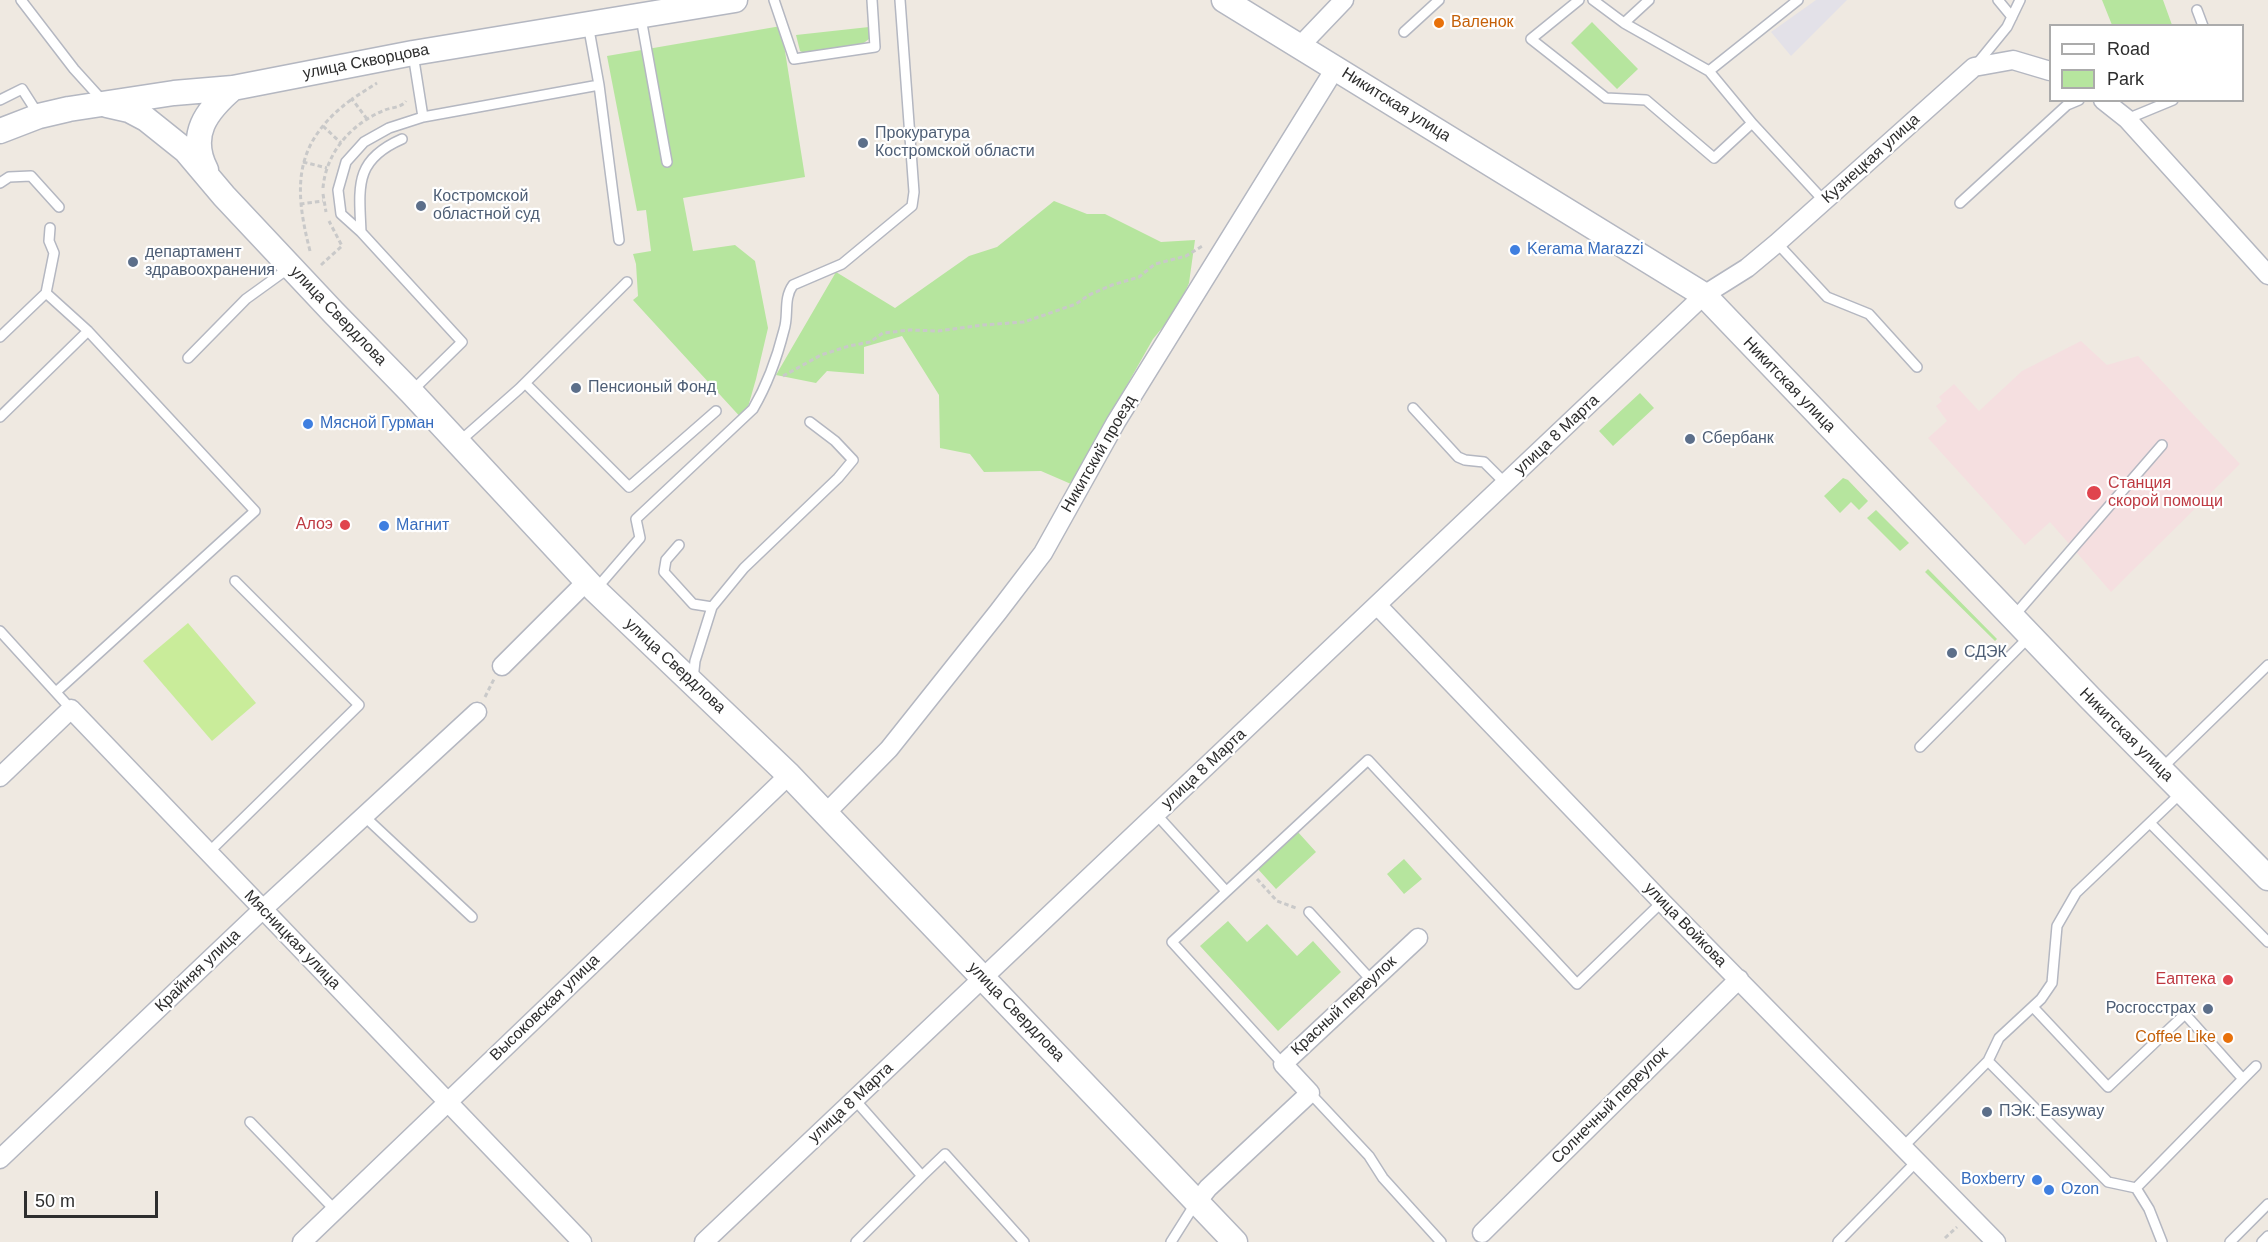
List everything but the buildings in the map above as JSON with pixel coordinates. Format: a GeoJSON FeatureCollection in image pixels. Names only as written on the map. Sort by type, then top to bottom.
{"type":"FeatureCollection","features":[{"type":"Feature","properties":{"kind":"street","name":"улица Скворцова"},"geometry":{"type":"LineString","coordinates":[[0,131],[39,116],[69,109],[107,105],[178,92],[233,88],[413,53],[731,0]]}},
{"type":"Feature","properties":{"kind":"street","name":"Никитская улица"},"geometry":{"type":"LineString","coordinates":[[1224,0],[1704,296],[2030,636],[2268,878]]}},
{"type":"Feature","properties":{"kind":"street"},"geometry":{"type":"LineString","coordinates":[[1300,46],[1344,0]]}},
{"type":"Feature","properties":{"kind":"street"},"geometry":{"type":"LineString","coordinates":[[1974,67],[2013,60],[2049,71]]}},
{"type":"Feature","properties":{"kind":"street","name":"Никитский проезд"},"geometry":{"type":"LineString","coordinates":[[826,813],[889,749],[1043,553],[1116,422],[1336,67]]}},
{"type":"Feature","properties":{"kind":"street","name":"Кузнецкая улица"},"geometry":{"type":"LineString","coordinates":[[1704,296],[1747,268],[1777,243],[1974,67]]}},
{"type":"Feature","properties":{"kind":"street"},"geometry":{"type":"LineString","coordinates":[[208,175],[198,156],[202,125],[202,105],[197,99],[178,92],[161,101],[158,108],[156,116],[166,134],[177,139],[186,139],[202,125],[216,103],[233,88]]}},
{"type":"Feature","properties":{"kind":"street"},"geometry":{"type":"LineString","coordinates":[[2105,102],[2127,120],[2268,275]]}},
{"type":"Feature","properties":{"kind":"street","name":"улица Свердлова"},"geometry":{"type":"LineString","coordinates":[[107,105],[129,110],[146,119],[186,151],[224,196],[411,392],[591,586],[789,775],[1235,1242]]}},
{"type":"Feature","properties":{"kind":"street","name":"улица 8 Марта"},"geometry":{"type":"LineString","coordinates":[[704,1242],[1704,296]]}},
{"type":"Feature","properties":{"kind":"street"},"geometry":{"type":"LineString","coordinates":[[502,666],[591,586]]}},
{"type":"Feature","properties":{"kind":"street","name":"улица Войкова"},"geometry":{"type":"LineString","coordinates":[[1377,605],[1662,902],[1996,1242]]}},
{"type":"Feature","properties":{"kind":"street"},"geometry":{"type":"LineString","coordinates":[[0,777],[72,709]]}},
{"type":"Feature","properties":{"kind":"street","name":"Мясницкая улица"},"geometry":{"type":"LineString","coordinates":[[72,709],[582,1242]]}},
{"type":"Feature","properties":{"kind":"street","name":"Крайняя улица"},"geometry":{"type":"LineString","coordinates":[[0,1160],[263,909],[477,712]]}},
{"type":"Feature","properties":{"kind":"street","name":"Высоковская улица"},"geometry":{"type":"LineString","coordinates":[[302,1242],[789,775]]}},
{"type":"Feature","properties":{"kind":"street","name":"Красный переулок"},"geometry":{"type":"LineString","coordinates":[[1310,1092],[1283,1064],[1418,938]]}},
{"type":"Feature","properties":{"kind":"street","name":"Солнечный переулок"},"geometry":{"type":"LineString","coordinates":[[1482,1233],[1739,979]]}},
{"type":"Feature","properties":{"kind":"street"},"geometry":{"type":"LineString","coordinates":[[1197,1202],[1208,1188],[1310,1092]]}},
{"type":"Feature","properties":{"kind":"lane"},"geometry":{"type":"LineString","coordinates":[[21,0],[74,69],[107,105]]}},
{"type":"Feature","properties":{"kind":"lane"},"geometry":{"type":"LineString","coordinates":[[774,0],[794,59],[875,47],[872,0]]}},
{"type":"Feature","properties":{"kind":"lane"},"geometry":{"type":"LineString","coordinates":[[591,586],[611,574],[640,538],[636,519],[753,409],[765,389],[785,328],[789,291],[800,281],[842,264],[906,212],[914,199],[900,0]]}},
{"type":"Feature","properties":{"kind":"lane"},"geometry":{"type":"LineString","coordinates":[[1404,32],[1439,0]]}},
{"type":"Feature","properties":{"kind":"lane"},"geometry":{"type":"LineString","coordinates":[[1579,0],[1531,39],[1606,98],[1646,100],[1714,158],[1752,123]]}},
{"type":"Feature","properties":{"kind":"lane"},"geometry":{"type":"LineString","coordinates":[[1593,0],[1624,23],[1709,71],[1752,123],[1824,201]]}},
{"type":"Feature","properties":{"kind":"lane"},"geometry":{"type":"LineString","coordinates":[[1624,23],[1649,0]]}},
{"type":"Feature","properties":{"kind":"lane"},"geometry":{"type":"LineString","coordinates":[[1709,71],[1798,0]]}},
{"type":"Feature","properties":{"kind":"lane"},"geometry":{"type":"LineString","coordinates":[[1998,0],[2012,17]]}},
{"type":"Feature","properties":{"kind":"lane"},"geometry":{"type":"LineString","coordinates":[[1974,67],[2007,27],[2020,0]]}},
{"type":"Feature","properties":{"kind":"lane"},"geometry":{"type":"LineString","coordinates":[[2197,10],[2202,24]]}},
{"type":"Feature","properties":{"kind":"lane"},"geometry":{"type":"LineString","coordinates":[[640,15],[667,162]]}},
{"type":"Feature","properties":{"kind":"lane"},"geometry":{"type":"LineString","coordinates":[[588,24],[599,85],[619,240]]}},
{"type":"Feature","properties":{"kind":"lane"},"geometry":{"type":"LineString","coordinates":[[413,53],[423,117]]}},
{"type":"Feature","properties":{"kind":"lane"},"geometry":{"type":"LineString","coordinates":[[411,392],[462,342],[361,232],[341,214],[338,190],[346,162],[364,142],[389,128],[423,117],[599,85]]}},
{"type":"Feature","properties":{"kind":"lane"},"geometry":{"type":"LineString","coordinates":[[0,100],[22,89],[39,116]]}},
{"type":"Feature","properties":{"kind":"lane"},"geometry":{"type":"LineString","coordinates":[[1960,203],[2067,105],[2074,102]]}},
{"type":"Feature","properties":{"kind":"lane"},"geometry":{"type":"LineString","coordinates":[[2127,120],[2168,102]]}},
{"type":"Feature","properties":{"kind":"lane"},"geometry":{"type":"LineString","coordinates":[[361,232],[359,195],[364,170],[382,148],[402,139]]}},
{"type":"Feature","properties":{"kind":"lane"},"geometry":{"type":"LineString","coordinates":[[0,183],[9,177],[31,176],[59,207]]}},
{"type":"Feature","properties":{"kind":"lane"},"geometry":{"type":"LineString","coordinates":[[0,337],[46,293],[54,253],[49,241],[50,228]]}},
{"type":"Feature","properties":{"kind":"lane"},"geometry":{"type":"LineString","coordinates":[[1777,243],[1827,297],[1869,314],[1917,367]]}},
{"type":"Feature","properties":{"kind":"lane"},"geometry":{"type":"LineString","coordinates":[[188,358],[246,299],[291,267]]}},
{"type":"Feature","properties":{"kind":"lane"},"geometry":{"type":"LineString","coordinates":[[458,443],[525,382],[627,282]]}},
{"type":"Feature","properties":{"kind":"lane"},"geometry":{"type":"LineString","coordinates":[[46,293],[88,331],[255,511],[56,692]]}},
{"type":"Feature","properties":{"kind":"lane"},"geometry":{"type":"LineString","coordinates":[[0,417],[88,331]]}},
{"type":"Feature","properties":{"kind":"lane"},"geometry":{"type":"LineString","coordinates":[[525,382],[629,488],[716,411]]}},
{"type":"Feature","properties":{"kind":"lane"},"geometry":{"type":"LineString","coordinates":[[1413,408],[1458,457],[1484,462],[1505,483]]}},
{"type":"Feature","properties":{"kind":"lane"},"geometry":{"type":"LineString","coordinates":[[692,681],[695,661],[712,607],[744,568],[838,478],[853,460],[835,441],[810,422]]}},
{"type":"Feature","properties":{"kind":"lane"},"geometry":{"type":"LineString","coordinates":[[2012,617],[2162,446]]}},
{"type":"Feature","properties":{"kind":"lane"},"geometry":{"type":"LineString","coordinates":[[679,544],[666,560],[664,572],[693,604],[712,607]]}},
{"type":"Feature","properties":{"kind":"lane"},"geometry":{"type":"LineString","coordinates":[[208,852],[359,705],[236,581]]}},
{"type":"Feature","properties":{"kind":"lane"},"geometry":{"type":"LineString","coordinates":[[0,631],[72,709]]}},
{"type":"Feature","properties":{"kind":"lane"},"geometry":{"type":"LineString","coordinates":[[1920,747],[2030,636]]}},
{"type":"Feature","properties":{"kind":"lane"},"geometry":{"type":"LineString","coordinates":[[2160,769],[2268,665]]}},
{"type":"Feature","properties":{"kind":"lane"},"geometry":{"type":"LineString","coordinates":[[1283,1064],[1172,942],[1368,760],[1577,984],[1662,902]]}},
{"type":"Feature","properties":{"kind":"lane"},"geometry":{"type":"LineString","coordinates":[[1903,1147],[1988,1061],[1999,1038],[2033,1007],[2052,983],[2057,926],[2076,893],[2182,792]]}},
{"type":"Feature","properties":{"kind":"lane"},"geometry":{"type":"LineString","coordinates":[[1156,814],[1226,891]]}},
{"type":"Feature","properties":{"kind":"lane"},"geometry":{"type":"LineString","coordinates":[[364,816],[472,917]]}},
{"type":"Feature","properties":{"kind":"lane"},"geometry":{"type":"LineString","coordinates":[[2150,823],[2268,942]]}},
{"type":"Feature","properties":{"kind":"lane"},"geometry":{"type":"LineString","coordinates":[[1309,912],[1372,981]]}},
{"type":"Feature","properties":{"kind":"lane"},"geometry":{"type":"LineString","coordinates":[[2033,1007],[2108,1087],[2185,1014],[2243,1079]]}},
{"type":"Feature","properties":{"kind":"lane"},"geometry":{"type":"LineString","coordinates":[[1988,1061],[2108,1182],[2136,1188],[2149,1209],[2162,1242]]}},
{"type":"Feature","properties":{"kind":"lane"},"geometry":{"type":"LineString","coordinates":[[2136,1188],[2256,1066]]}},
{"type":"Feature","properties":{"kind":"lane"},"geometry":{"type":"LineString","coordinates":[[1310,1092],[1369,1156],[1383,1178],[1441,1242]]}},
{"type":"Feature","properties":{"kind":"lane"},"geometry":{"type":"LineString","coordinates":[[855,1100],[922,1176]]}},
{"type":"Feature","properties":{"kind":"lane"},"geometry":{"type":"LineString","coordinates":[[250,1122],[335,1210]]}},
{"type":"Feature","properties":{"kind":"lane"},"geometry":{"type":"LineString","coordinates":[[855,1242],[945,1155],[1024,1242]]}},
{"type":"Feature","properties":{"kind":"lane"},"geometry":{"type":"LineString","coordinates":[[1838,1242],[1917,1161]]}},
{"type":"Feature","properties":{"kind":"lane"},"geometry":{"type":"LineString","coordinates":[[1171,1242],[1197,1202]]}},
{"type":"Feature","properties":{"kind":"lane"},"geometry":{"type":"LineString","coordinates":[[2230,1242],[2268,1204]]}},
{"type":"Feature","properties":{"kind":"lane"},"geometry":{"type":"LineString","coordinates":[[2262,1242],[2268,1236]]}},
{"type":"Feature","properties":{"kind":"path"},"geometry":{"type":"LineString","coordinates":[[310,250],[300,204],[300,177],[303,162],[323,126],[335,112],[377,82]]}},
{"type":"Feature","properties":{"kind":"path"},"geometry":{"type":"LineString","coordinates":[[352,99],[367,119]]}},
{"type":"Feature","properties":{"kind":"path"},"geometry":{"type":"LineString","coordinates":[[323,126],[341,143]]}},
{"type":"Feature","properties":{"kind":"path"},"geometry":{"type":"LineString","coordinates":[[303,162],[327,168]]}},
{"type":"Feature","properties":{"kind":"path"},"geometry":{"type":"LineString","coordinates":[[300,204],[324,201]]}},
{"type":"Feature","properties":{"kind":"path"},"geometry":{"type":"LineString","coordinates":[[765,389],[794,368],[821,355],[870,342],[883,333],[910,330],[938,331],[983,324],[1024,322],[1076,304],[1089,295],[1112,285],[1139,277],[1155,264],[1186,256],[1201,246],[1232,235]]}},
{"type":"Feature","properties":{"kind":"path"},"geometry":{"type":"LineString","coordinates":[[477,712],[502,666]]}},
{"type":"Feature","properties":{"kind":"path"},"geometry":{"type":"LineString","coordinates":[[1249,870],[1277,901],[1309,912]]}},
{"type":"Feature","properties":{"kind":"path"},"geometry":{"type":"LineString","coordinates":[[1945,1238],[1956,1227]]}},
{"type":"Feature","properties":{"kind":"shaded area"},"geometry":{"type":"Polygon","coordinates":[[[1816,0],[1847,0],[1791,56],[1771,32],[1816,0]]]}},
{"type":"Feature","properties":{"kind":"shaded area","name":"Станция скорой помощи"},"geometry":{"type":"Polygon","coordinates":[[[2081,341],[2107,365],[2138,356],[2240,464],[2111,592],[2050,522],[2025,545],[1928,438],[1947,421],[1936,406],[1942,401],[1939,397],[1954,384],[1979,411],[2022,371],[2081,341]]]}},
{"type":"Feature","properties":{"kind":"green space"},"geometry":{"type":"Polygon","coordinates":[[[2102,0],[2163,0],[2172,24],[2112,24],[2102,0]]]}},
{"type":"Feature","properties":{"kind":"green space"},"geometry":{"type":"Polygon","coordinates":[[[1592,22],[1638,69],[1617,89],[1571,43],[1592,22]]]}},
{"type":"Feature","properties":{"kind":"green space"},"geometry":{"type":"Polygon","coordinates":[[[781,26],[805,177],[683,198],[693,251],[735,245],[755,261],[768,328],[744,421],[633,300],[638,296],[633,254],[651,251],[646,210],[637,211],[607,56],[781,26]]]}},
{"type":"Feature","properties":{"kind":"green space"},"geometry":{"type":"Polygon","coordinates":[[[869,27],[869,39],[861,45],[804,53],[800,51],[796,35],[869,27]]]}},
{"type":"Feature","properties":{"kind":"green space"},"geometry":{"type":"Polygon","coordinates":[[[1054,201],[1087,214],[1105,214],[1161,242],[1195,240],[1189,283],[1177,310],[1153,339],[1071,484],[1041,471],[984,472],[970,454],[940,448],[939,395],[902,336],[864,347],[864,374],[827,371],[816,383],[776,375],[836,272],[895,308],[969,256],[997,247],[1054,201]]]}},
{"type":"Feature","properties":{"kind":"green space"},"geometry":{"type":"Polygon","coordinates":[[[1640,393],[1654,408],[1613,446],[1599,431],[1640,393]]]}},
{"type":"Feature","properties":{"kind":"green space"},"geometry":{"type":"Polygon","coordinates":[[[1843,478],[1848,480],[1868,501],[1859,510],[1851,502],[1840,513],[1824,496],[1843,478]]]}},
{"type":"Feature","properties":{"kind":"green space"},"geometry":{"type":"Polygon","coordinates":[[[1876,510],[1909,543],[1900,551],[1867,518],[1876,510]]]}},
{"type":"Feature","properties":{"kind":"green space"},"geometry":{"type":"Polygon","coordinates":[[[1928,569],[1997,639],[1995,641],[1925,572],[1928,569]]]}},
{"type":"Feature","properties":{"kind":"green space"},"geometry":{"type":"Polygon","coordinates":[[[188,623],[256,703],[212,741],[143,661],[188,623]]]}},
{"type":"Feature","properties":{"kind":"green space"},"geometry":{"type":"Polygon","coordinates":[[[1297,831],[1316,852],[1276,889],[1257,868],[1297,831]]]}},
{"type":"Feature","properties":{"kind":"green space"},"geometry":{"type":"Polygon","coordinates":[[[1404,859],[1422,879],[1404,894],[1387,874],[1404,859]]]}},
{"type":"Feature","properties":{"kind":"green space"},"geometry":{"type":"Polygon","coordinates":[[[1228,921],[1247,942],[1267,924],[1297,956],[1313,941],[1341,972],[1278,1031],[1200,946],[1228,921]]]}},
{"type":"Feature","properties":{"kind":"place","name":"Валенок"},"geometry":{"type":"Point","coordinates":[1439,23]}},
{"type":"Feature","properties":{"kind":"place","name":"Прокуратура Костромской области"},"geometry":{"type":"Point","coordinates":[863,143]}},
{"type":"Feature","properties":{"kind":"place","name":"Костромской областной суд"},"geometry":{"type":"Point","coordinates":[421,206]}},
{"type":"Feature","properties":{"kind":"place","name":"Kerama Marazzi"},"geometry":{"type":"Point","coordinates":[1515,250]}},
{"type":"Feature","properties":{"kind":"place","name":"департамент здравоохранения"},"geometry":{"type":"Point","coordinates":[133,262]}},
{"type":"Feature","properties":{"kind":"place","name":"Пенсионый Фонд"},"geometry":{"type":"Point","coordinates":[576,388]}},
{"type":"Feature","properties":{"kind":"place","name":"Мясной Гурман"},"geometry":{"type":"Point","coordinates":[308,424]}},
{"type":"Feature","properties":{"kind":"place","name":"Сбербанк"},"geometry":{"type":"Point","coordinates":[1690,439]}},
{"type":"Feature","properties":{"kind":"place","name":"Станция скорой помощи"},"geometry":{"type":"Point","coordinates":[2094,493]}},
{"type":"Feature","properties":{"kind":"place","name":"Алоэ"},"geometry":{"type":"Point","coordinates":[345,525]}},
{"type":"Feature","properties":{"kind":"place","name":"Магнит"},"geometry":{"type":"Point","coordinates":[384,526]}},
{"type":"Feature","properties":{"kind":"place","name":"СДЭК"},"geometry":{"type":"Point","coordinates":[1952,653]}},
{"type":"Feature","properties":{"kind":"place","name":"Еаптека"},"geometry":{"type":"Point","coordinates":[2228,980]}},
{"type":"Feature","properties":{"kind":"place","name":"Росгосстрах"},"geometry":{"type":"Point","coordinates":[2208,1009]}},
{"type":"Feature","properties":{"kind":"place","name":"Coffee Like"},"geometry":{"type":"Point","coordinates":[2228,1038]}},
{"type":"Feature","properties":{"kind":"place","name":"ПЭК: Easyway"},"geometry":{"type":"Point","coordinates":[1987,1112]}},
{"type":"Feature","properties":{"kind":"place","name":"Boxberry"},"geometry":{"type":"Point","coordinates":[2037,1180]}},
{"type":"Feature","properties":{"kind":"place","name":"Ozon"},"geometry":{"type":"Point","coordinates":[2049,1190]}}]}
